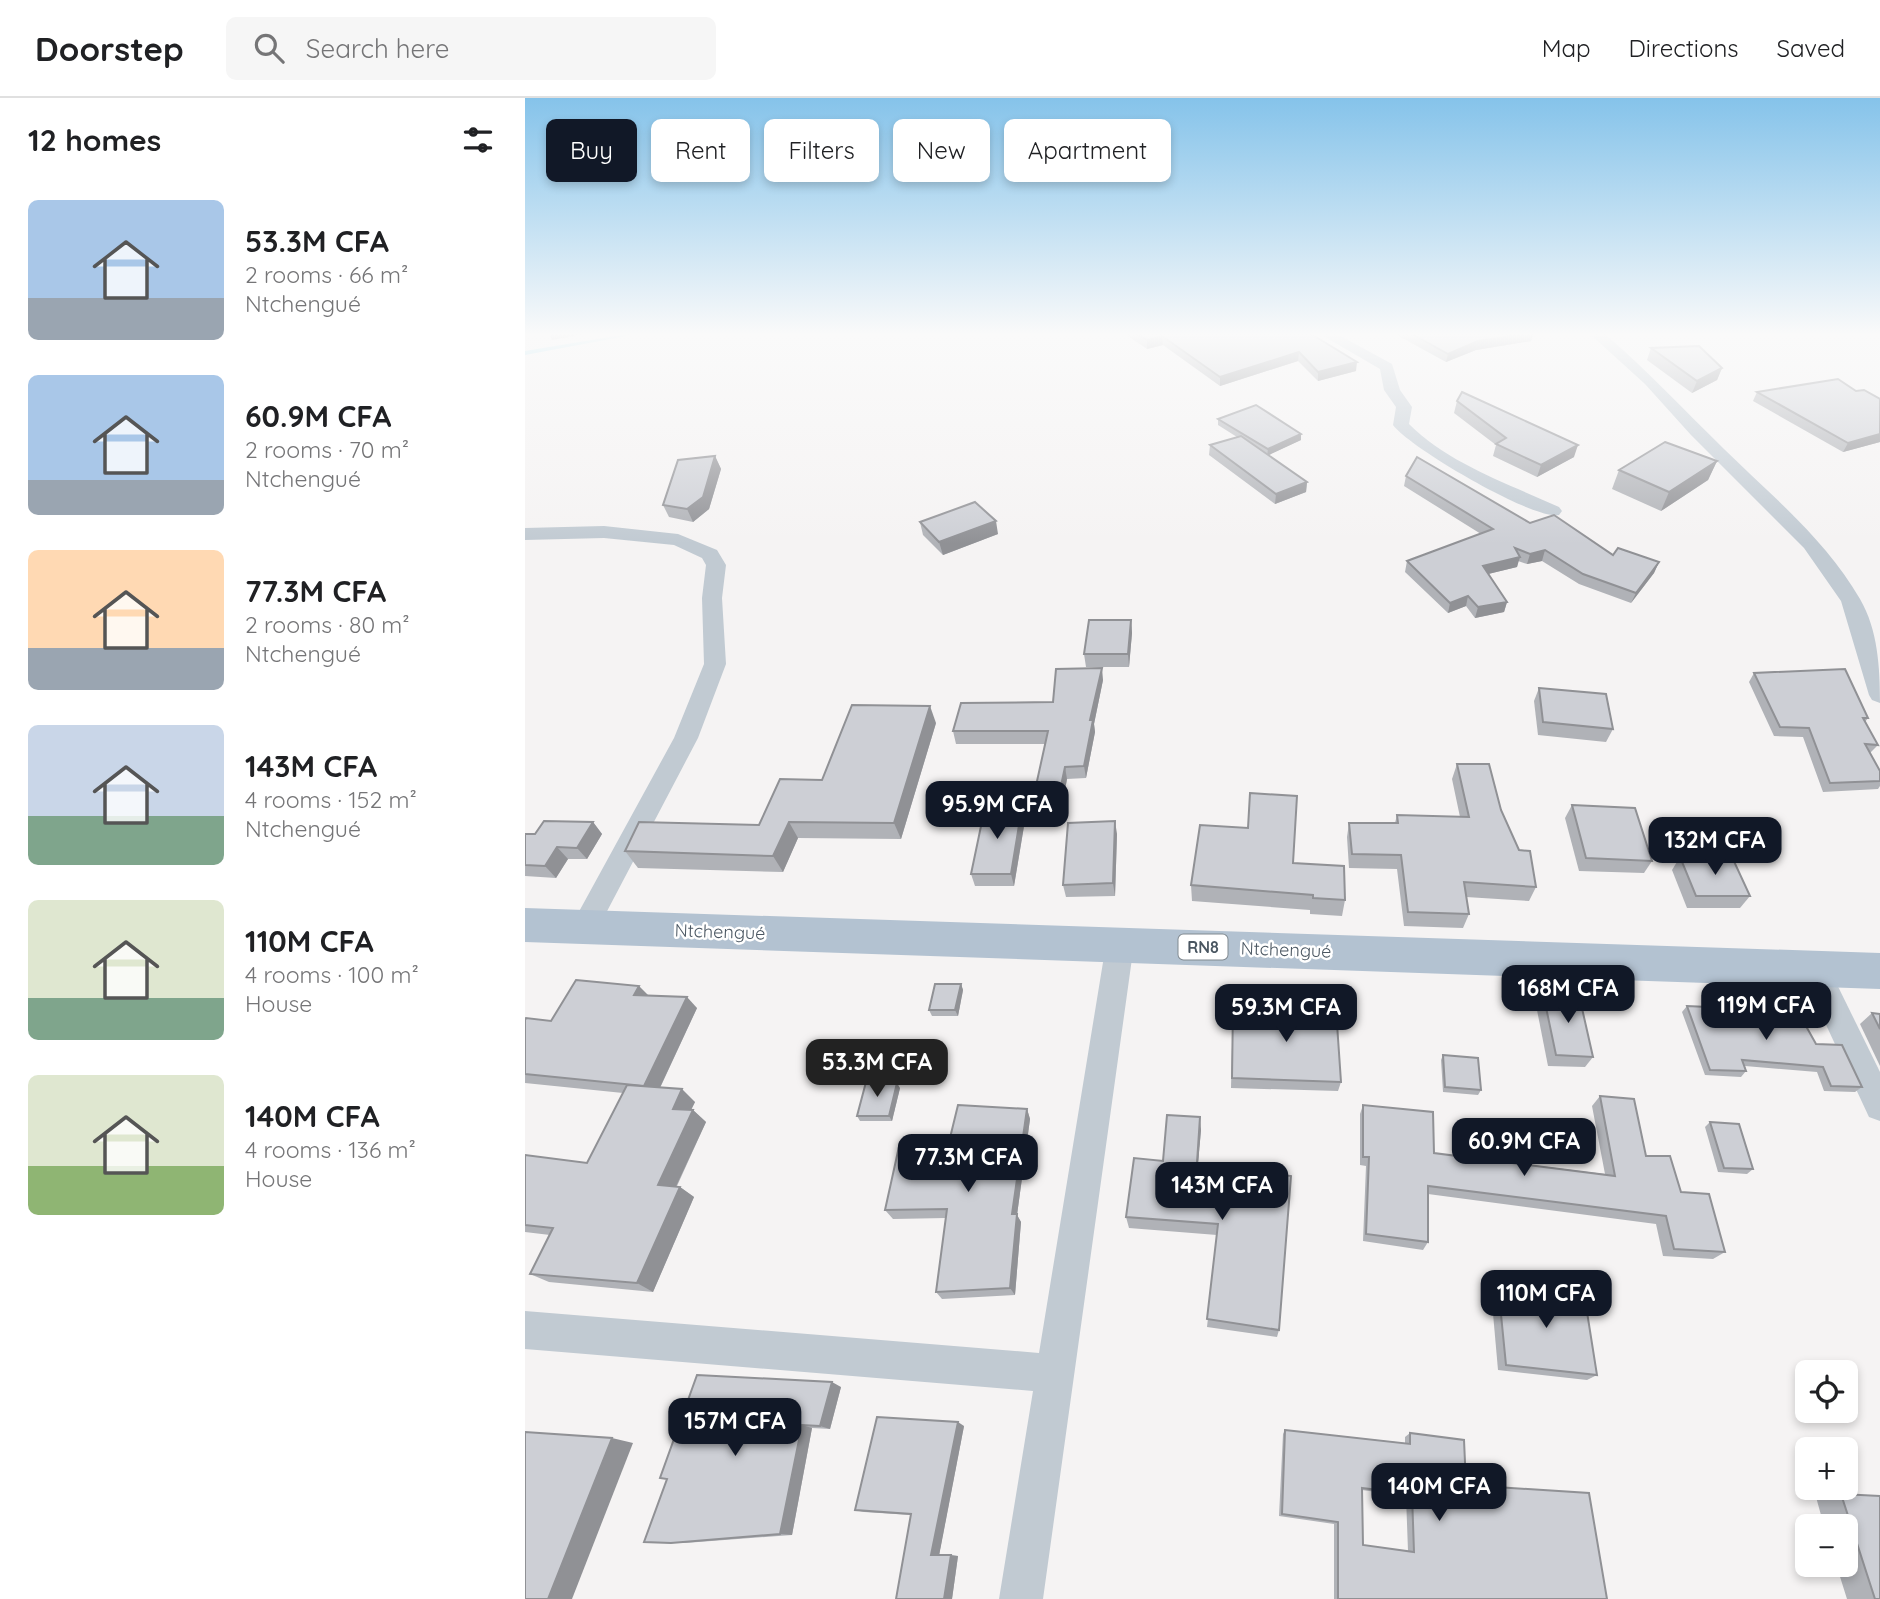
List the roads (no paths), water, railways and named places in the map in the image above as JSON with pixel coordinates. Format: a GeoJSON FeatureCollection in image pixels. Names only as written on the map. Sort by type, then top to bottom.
{"type":"FeatureCollection","features":[{"type":"Feature","properties":{"kind":"main road","name":"Ntchengué"},"geometry":{"type":"LineString","coordinates":[[525,925],[1880,971]]}},
{"type":"Feature","properties":{"kind":"street"},"geometry":{"type":"LineString","coordinates":[[1402,404],[1404,407],[1401,425],[1408,434],[1442,456],[1553,511]]}},
{"type":"Feature","properties":{"kind":"street"},"geometry":{"type":"LineString","coordinates":[[1671,404],[1811,544],[1851,601],[1880,695]]}},
{"type":"Feature","properties":{"kind":"street"},"geometry":{"type":"LineString","coordinates":[[525,534],[604,532],[678,540],[710,554],[716,565],[712,598],[715,664],[686,738],[584,928]]}},
{"type":"Feature","properties":{"kind":"street"},"geometry":{"type":"LineString","coordinates":[[1021,1599],[1121,944]]}},
{"type":"Feature","properties":{"kind":"street"},"geometry":{"type":"LineString","coordinates":[[1815,969],[1880,1106]]}},
{"type":"Feature","properties":{"kind":"street"},"geometry":{"type":"LineString","coordinates":[[525,1330],[1057,1374]]}}]}
